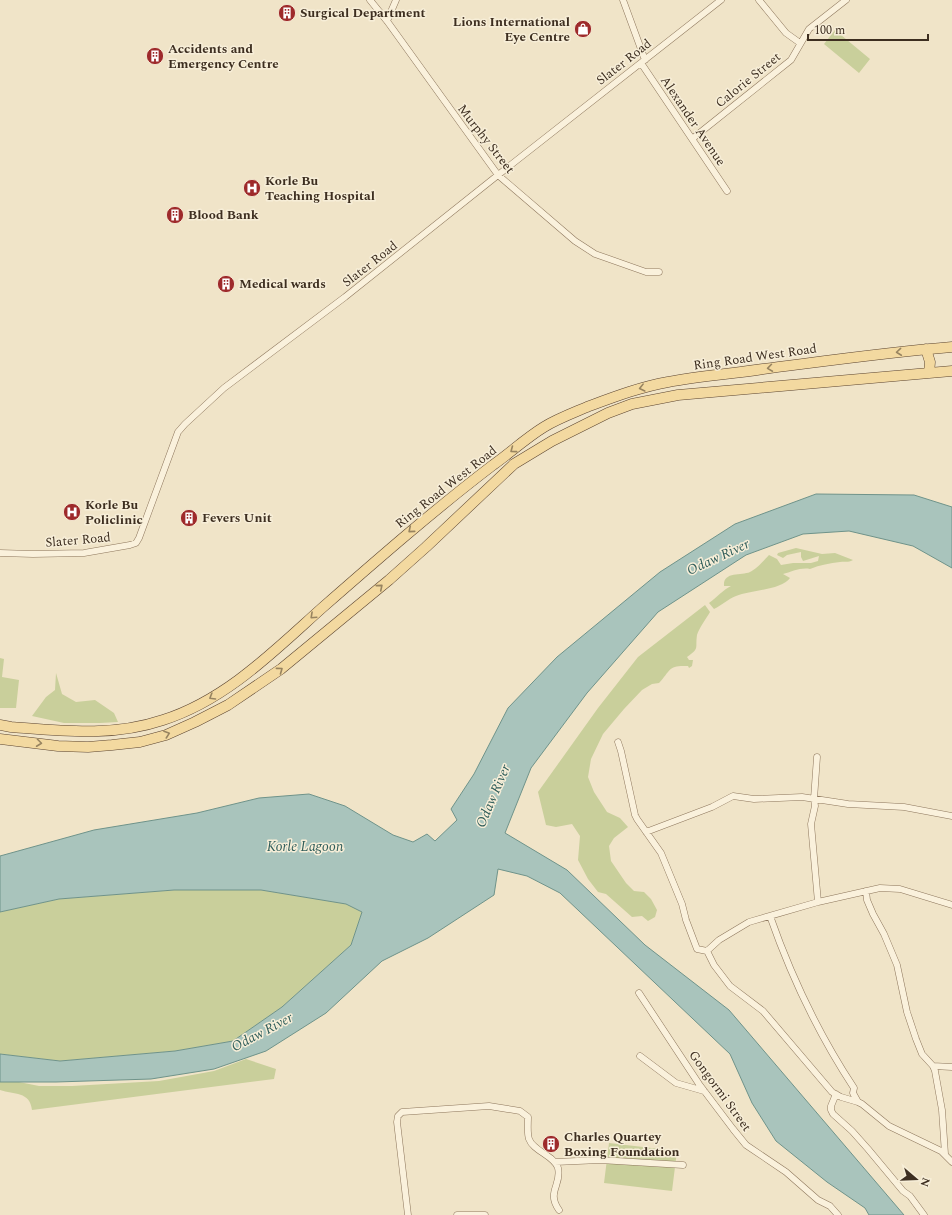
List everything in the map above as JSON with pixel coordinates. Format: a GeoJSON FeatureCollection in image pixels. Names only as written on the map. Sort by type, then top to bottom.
{"type":"FeatureCollection","features":[{"type":"Feature","properties":{"kind":"main road","name":"Ring Road West Road"},"geometry":{"type":"LineString","coordinates":[[0,726],[80,732],[123,730],[165,720],[208,700],[230,686],[270,656],[414,528],[460,491],[544,427],[572,413],[637,390],[668,382],[829,360],[952,347]]}},
{"type":"Feature","properties":{"kind":"main road"},"geometry":{"type":"LineString","coordinates":[[926,349],[930,362],[929,373]]}},
{"type":"Feature","properties":{"kind":"main road","name":"Ring Road West Road"},"geometry":{"type":"LineString","coordinates":[[0,739],[58,746],[88,747],[140,742],[166,735],[228,705],[282,669],[389,580],[426,548],[514,464],[552,441],[608,413],[632,404],[678,395],[952,371]]}},
{"type":"Feature","properties":{"kind":"street","name":"Murphy Street"},"geometry":{"type":"LineString","coordinates":[[370,0],[387,21],[498,175],[575,241],[595,254],[646,272],[659,272]]}},
{"type":"Feature","properties":{"kind":"street"},"geometry":{"type":"LineString","coordinates":[[387,21],[396,0]]}},
{"type":"Feature","properties":{"kind":"street","name":"Alexander Avenue"},"geometry":{"type":"LineString","coordinates":[[622,0],[643,61],[727,191]]}},
{"type":"Feature","properties":{"kind":"street","name":"Slater Road"},"geometry":{"type":"LineString","coordinates":[[0,553],[84,553],[130,545],[136,542],[139,538],[178,432],[185,424],[210,403],[224,388],[345,297],[721,0]]}},
{"type":"Feature","properties":{"kind":"street"},"geometry":{"type":"LineString","coordinates":[[759,0],[786,33],[800,43]]}},
{"type":"Feature","properties":{"kind":"street","name":"Calorie Street"},"geometry":{"type":"LineString","coordinates":[[692,139],[791,60],[809,29],[846,0]]}},
{"type":"Feature","properties":{"kind":"street"},"geometry":{"type":"LineString","coordinates":[[618,742],[635,815],[664,860],[682,904],[686,920],[697,949],[707,951]]}},
{"type":"Feature","properties":{"kind":"street"},"geometry":{"type":"LineString","coordinates":[[817,757],[814,799],[815,806],[812,824],[818,902]]}},
{"type":"Feature","properties":{"kind":"street"},"geometry":{"type":"LineString","coordinates":[[646,832],[712,807],[733,796],[754,799],[802,797],[848,804],[904,807],[952,816]]}},
{"type":"Feature","properties":{"kind":"street"},"geometry":{"type":"LineString","coordinates":[[653,830],[653,842]]}},
{"type":"Feature","properties":{"kind":"street"},"geometry":{"type":"LineString","coordinates":[[707,951],[730,932],[749,922],[818,902],[880,888],[900,889],[952,905]]}},
{"type":"Feature","properties":{"kind":"street"},"geometry":{"type":"LineString","coordinates":[[866,891],[867,900],[884,934],[897,966],[907,1012],[916,1039],[922,1054],[933,1066],[938,1082],[942,1110],[945,1154]]}},
{"type":"Feature","properties":{"kind":"street"},"geometry":{"type":"LineString","coordinates":[[770,916],[789,967],[830,1049],[854,1088],[853,1093],[858,1102]]}},
{"type":"Feature","properties":{"kind":"street"},"geometry":{"type":"LineString","coordinates":[[707,951],[714,965],[730,986],[763,1011],[832,1092],[862,1104],[889,1126],[922,1141],[945,1154],[952,1162]]}},
{"type":"Feature","properties":{"kind":"street","name":"Gongormi Street"},"geometry":{"type":"LineString","coordinates":[[639,993],[704,1091],[746,1145],[786,1172],[818,1200],[830,1206],[838,1215]]}},
{"type":"Feature","properties":{"kind":"street"},"geometry":{"type":"LineString","coordinates":[[640,1056],[676,1082],[704,1091]]}},
{"type":"Feature","properties":{"kind":"street"},"geometry":{"type":"LineString","coordinates":[[933,1066],[952,1067]]}},
{"type":"Feature","properties":{"kind":"street"},"geometry":{"type":"LineString","coordinates":[[836,1094],[831,1106],[833,1114],[852,1131],[903,1191],[910,1196],[924,1215]]}},
{"type":"Feature","properties":{"kind":"street"},"geometry":{"type":"LineString","coordinates":[[408,1215],[396,1122],[398,1116],[402,1112],[489,1106],[520,1110],[528,1117],[529,1140],[535,1147],[555,1162],[558,1167],[558,1180],[554,1190],[554,1203],[559,1210]]}},
{"type":"Feature","properties":{"kind":"street"},"geometry":{"type":"LineString","coordinates":[[555,1162],[600,1160],[683,1165]]}},
{"type":"Feature","properties":{"kind":"street"},"geometry":{"type":"LineString","coordinates":[[457,1215],[485,1215]]}},
{"type":"Feature","properties":{"kind":"green space"},"geometry":{"type":"Polygon","coordinates":[[[835,30],[870,59],[859,73],[824,44],[835,30]]]}},
{"type":"Feature","properties":{"kind":"green space"},"geometry":{"type":"Polygon","coordinates":[[[796,548],[822,554],[835,553],[853,560],[848,562],[825,564],[810,569],[800,569],[783,574],[790,578],[786,582],[773,587],[736,596],[714,609],[709,603],[731,586],[724,586],[724,581],[726,578],[753,571],[769,555],[777,559],[781,565],[811,563],[818,561],[819,556],[803,561],[801,552],[787,555],[783,558],[777,555],[778,553],[796,548]]]}},
{"type":"Feature","properties":{"kind":"green space"},"geometry":{"type":"Polygon","coordinates":[[[705,605],[710,612],[698,632],[694,652],[687,657],[689,660],[693,660],[692,666],[689,668],[688,666],[677,666],[670,669],[659,683],[652,684],[642,690],[603,734],[591,759],[588,777],[594,792],[607,812],[620,818],[628,827],[614,838],[609,846],[611,861],[626,883],[634,891],[644,892],[651,899],[657,910],[655,917],[648,921],[642,916],[632,917],[606,894],[598,892],[588,879],[578,860],[580,836],[572,824],[556,827],[546,825],[538,792],[598,708],[638,657],[705,605]]]}},
{"type":"Feature","properties":{"kind":"green space"},"geometry":{"type":"Polygon","coordinates":[[[0,658],[4,659],[2,677],[19,680],[16,708],[0,708],[0,658]]]}},
{"type":"Feature","properties":{"kind":"green space"},"geometry":{"type":"Polygon","coordinates":[[[56,673],[62,694],[76,702],[95,700],[114,713],[118,722],[64,723],[32,716],[46,697],[55,690],[56,673]]]}},
{"type":"Feature","properties":{"kind":"green space"},"geometry":{"type":"Polygon","coordinates":[[[174,890],[261,890],[347,904],[362,912],[351,945],[282,1007],[233,1041],[175,1051],[60,1061],[0,1054],[0,912],[59,899],[174,890]]]}},
{"type":"Feature","properties":{"kind":"green space"},"geometry":{"type":"Polygon","coordinates":[[[246,1059],[276,1069],[274,1079],[32,1110],[31,1104],[25,1097],[0,1090],[0,1081],[19,1082],[39,1086],[72,1086],[159,1081],[214,1071],[246,1059]]]}},
{"type":"Feature","properties":{"kind":"green space"},"geometry":{"type":"Polygon","coordinates":[[[609,1143],[677,1151],[672,1191],[604,1183],[609,1143]]]}},
{"type":"Feature","properties":{"kind":"water"},"geometry":{"type":"Polygon","coordinates":[[[816,494],[914,495],[952,507],[952,568],[913,546],[849,531],[803,534],[746,555],[658,612],[587,693],[531,768],[505,833],[567,870],[645,945],[729,1010],[904,1215],[869,1215],[865,1208],[827,1182],[776,1141],[752,1103],[730,1054],[560,893],[527,876],[498,869],[494,895],[428,938],[382,961],[326,1013],[266,1051],[214,1069],[151,1079],[0,1082],[0,1054],[60,1061],[175,1051],[233,1041],[282,1007],[351,945],[362,912],[346,904],[261,890],[174,890],[59,899],[0,912],[0,856],[94,830],[197,813],[259,798],[309,794],[345,806],[393,835],[413,842],[427,834],[435,841],[457,820],[451,809],[474,774],[508,708],[557,657],[660,572],[735,524],[816,494]]]}},
{"type":"Feature","properties":{"kind":"place","name":"Surgical Department"},"geometry":{"type":"Point","coordinates":[287,13]}},
{"type":"Feature","properties":{"kind":"place","name":"Lions International Eye Centre"},"geometry":{"type":"Point","coordinates":[583,29]}},
{"type":"Feature","properties":{"kind":"place","name":"Accidents and Emergency Centre"},"geometry":{"type":"Point","coordinates":[155,56]}},
{"type":"Feature","properties":{"kind":"place","name":"Korle Bu Teaching Hospital"},"geometry":{"type":"Point","coordinates":[252,188]}},
{"type":"Feature","properties":{"kind":"place","name":"Blood Bank"},"geometry":{"type":"Point","coordinates":[175,215]}},
{"type":"Feature","properties":{"kind":"place","name":"Medical wards"},"geometry":{"type":"Point","coordinates":[226,284]}},
{"type":"Feature","properties":{"kind":"place","name":"Korle Bu Policlinic"},"geometry":{"type":"Point","coordinates":[72,512]}},
{"type":"Feature","properties":{"kind":"place","name":"Fevers Unit"},"geometry":{"type":"Point","coordinates":[189,518]}},
{"type":"Feature","properties":{"kind":"place","name":"Charles Quartey Boxing Foundation"},"geometry":{"type":"Point","coordinates":[551,1144]}},
{"type":"Feature","properties":{"kind":"water label","name":"Odaw River"},"geometry":{"type":"Point","coordinates":[718,557]}},
{"type":"Feature","properties":{"kind":"water label","name":"Odaw River"},"geometry":{"type":"Point","coordinates":[493,796]}},
{"type":"Feature","properties":{"kind":"water label","name":"Korle Lagoon"},"geometry":{"type":"Point","coordinates":[305,846]}},
{"type":"Feature","properties":{"kind":"water label","name":"Odaw River"},"geometry":{"type":"Point","coordinates":[262,1032]}}]}
